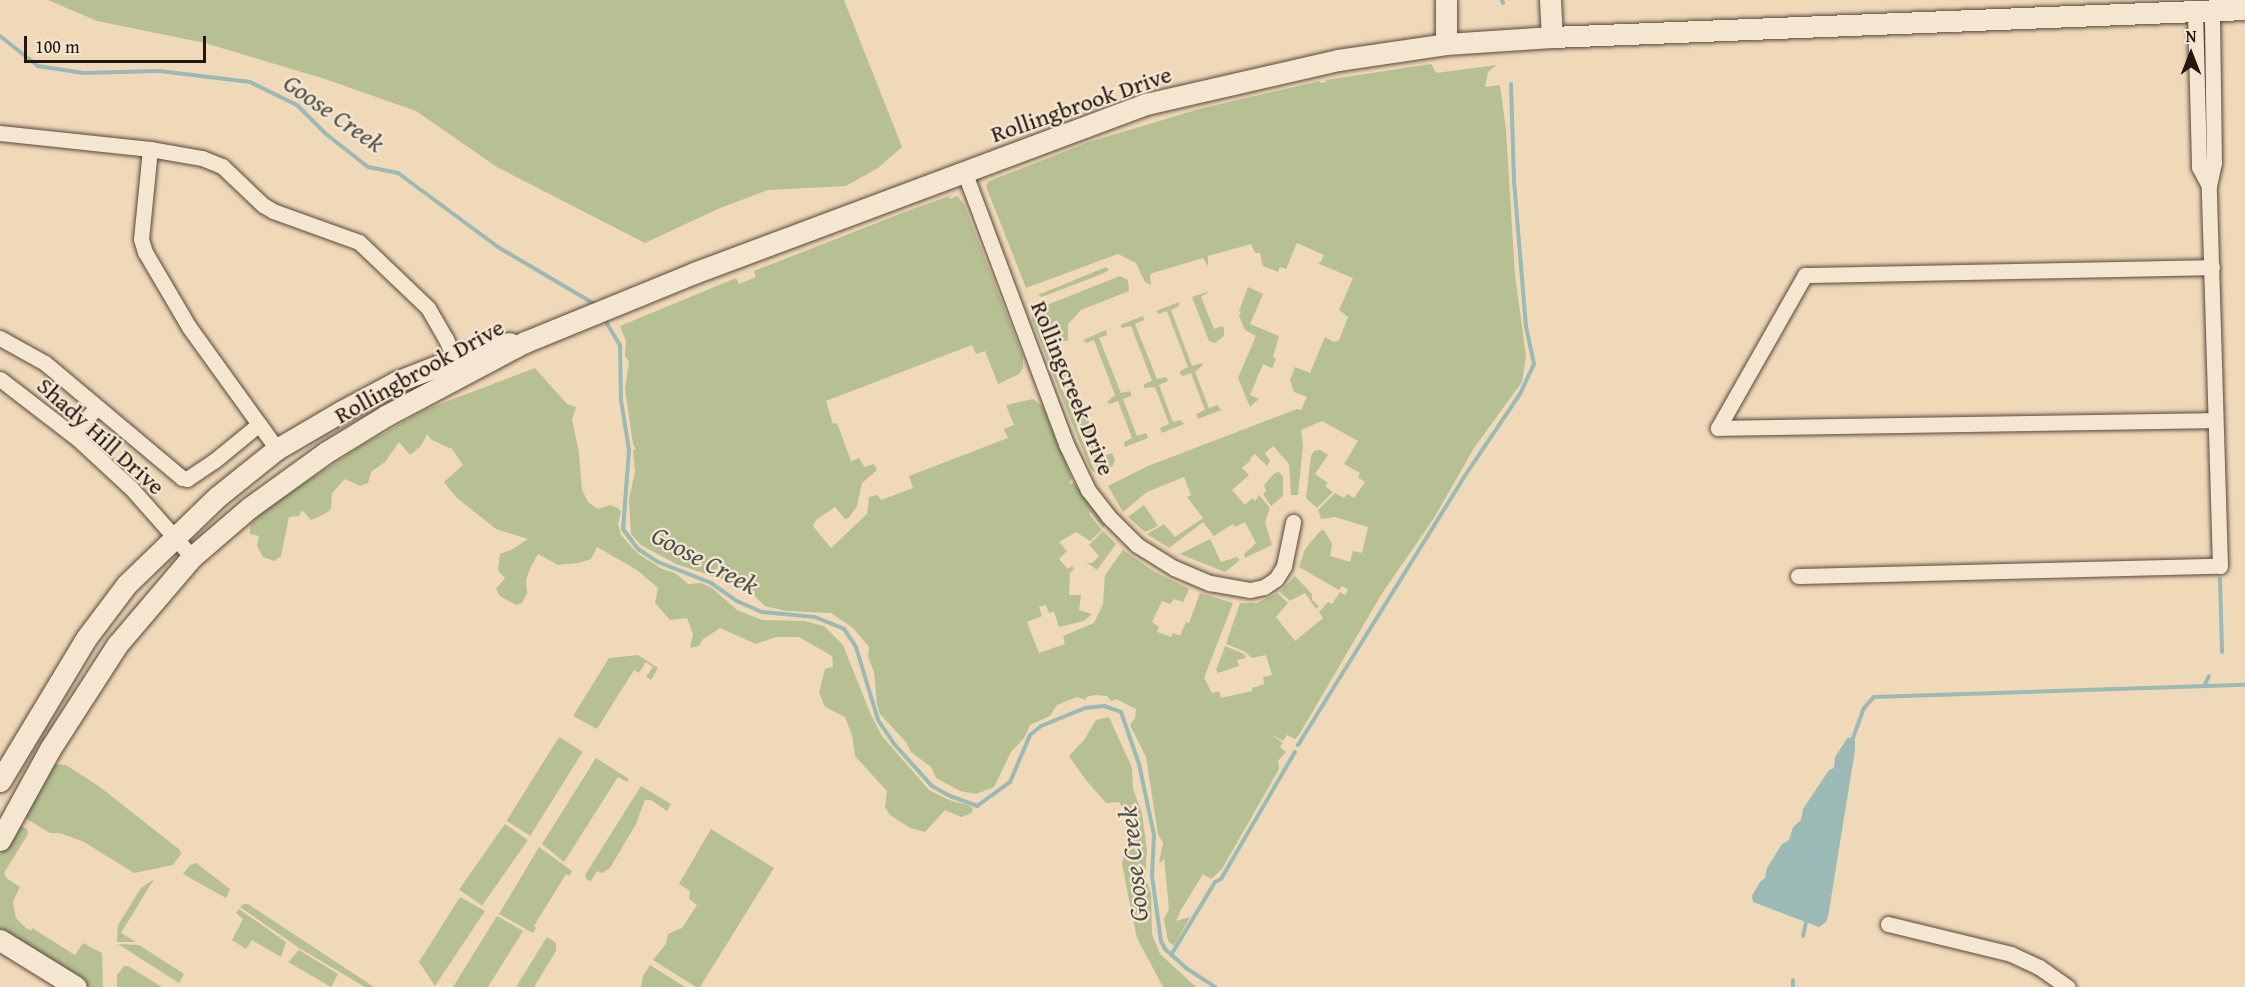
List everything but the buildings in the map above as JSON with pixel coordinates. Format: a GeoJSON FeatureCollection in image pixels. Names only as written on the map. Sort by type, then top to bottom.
{"type":"FeatureCollection","features":[{"type":"Feature","properties":{"kind":"main road"},"geometry":{"type":"LineString","coordinates":[[1446,0],[1446,44]]}},
{"type":"Feature","properties":{"kind":"main road"},"geometry":{"type":"LineString","coordinates":[[1550,0],[1552,37]]}},
{"type":"Feature","properties":{"kind":"main road","name":"Rollingbrook Drive"},"geometry":{"type":"LineString","coordinates":[[0,840],[50,749],[117,645],[192,557],[249,508],[325,453],[492,346],[525,342],[694,273],[1146,104],[1338,60],[1446,44],[1500,40],[2221,8]]}},
{"type":"Feature","properties":{"kind":"main road","name":"Rollingbrook Drive"},"geometry":{"type":"LineString","coordinates":[[0,781],[87,637],[127,584],[173,536],[216,497],[277,449],[396,382],[458,368]]}},
{"type":"Feature","properties":{"kind":"main road"},"geometry":{"type":"LineString","coordinates":[[249,508],[256,487],[276,466],[277,449]]}},
{"type":"Feature","properties":{"kind":"main road"},"geometry":{"type":"LineString","coordinates":[[0,940],[76,987]]}},
{"type":"Feature","properties":{"kind":"street"},"geometry":{"type":"LineString","coordinates":[[1798,576],[2220,566],[2209,186],[2214,163],[2221,8]]}},
{"type":"Feature","properties":{"kind":"street"},"geometry":{"type":"LineString","coordinates":[[0,133],[150,149],[213,162],[222,166],[273,211],[359,242],[428,308],[458,368]]}},
{"type":"Feature","properties":{"kind":"street"},"geometry":{"type":"LineString","coordinates":[[150,149],[141,239],[145,252],[189,327],[277,449]]}},
{"type":"Feature","properties":{"kind":"street","name":"Rollingcreek Drive"},"geometry":{"type":"LineString","coordinates":[[964,171],[1066,444],[1088,490],[1108,516],[1137,545],[1174,568],[1210,583],[1250,590],[1264,587],[1276,579],[1284,566],[1293,522]]}},
{"type":"Feature","properties":{"kind":"street"},"geometry":{"type":"LineString","coordinates":[[2212,267],[1805,275],[1718,428],[2214,420]]}},
{"type":"Feature","properties":{"kind":"street"},"geometry":{"type":"LineString","coordinates":[[0,338],[45,363],[182,478],[188,479],[259,424]]}},
{"type":"Feature","properties":{"kind":"street","name":"Shady Hill Drive"},"geometry":{"type":"LineString","coordinates":[[0,379],[72,434],[131,488],[192,557]]}},
{"type":"Feature","properties":{"kind":"street"},"geometry":{"type":"LineString","coordinates":[[72,434],[97,407]]}},
{"type":"Feature","properties":{"kind":"street"},"geometry":{"type":"LineString","coordinates":[[1888,924],[2011,954],[2039,967],[2068,987]]}},
{"type":"Feature","properties":{"kind":"green space"},"geometry":{"type":"Polygon","coordinates":[[[48,0],[844,0],[902,147],[878,168],[846,186],[768,190],[720,208],[645,243],[497,167],[416,111],[325,79],[205,43],[97,21],[48,0]]]}},
{"type":"Feature","properties":{"kind":"green space"},"geometry":{"type":"Polygon","coordinates":[[[1431,64],[1436,73],[1497,65],[1488,72],[1485,87],[1500,85],[1506,130],[1515,275],[1526,356],[1522,382],[1474,448],[1434,518],[1381,595],[1300,733],[1295,739],[1287,735],[1283,741],[1268,733],[1283,743],[1280,747],[1286,752],[1278,761],[1279,769],[1222,869],[1211,879],[1203,874],[1181,910],[1176,921],[1190,917],[1174,946],[1168,941],[1164,919],[1169,909],[1164,858],[1161,863],[1159,862],[1163,843],[1158,834],[1146,757],[1130,725],[1135,718],[1136,709],[1116,699],[1111,701],[1107,696],[1095,695],[1086,697],[1086,700],[1077,697],[1057,705],[1050,716],[1030,725],[1024,738],[1011,752],[994,787],[976,794],[960,791],[936,778],[931,767],[911,752],[906,742],[880,714],[874,672],[868,657],[869,647],[853,628],[831,613],[786,611],[765,606],[745,587],[676,564],[641,545],[631,534],[629,499],[635,472],[633,450],[636,449],[633,444],[625,389],[629,362],[625,356],[626,341],[620,326],[736,278],[739,284],[756,277],[754,271],[910,210],[952,195],[950,199],[957,196],[964,204],[1023,357],[1023,368],[1019,374],[998,384],[985,351],[976,354],[972,345],[826,401],[833,424],[837,423],[851,461],[859,458],[864,467],[874,464],[877,470],[862,483],[857,506],[849,518],[845,519],[835,507],[816,520],[813,526],[831,548],[867,514],[869,497],[877,495],[881,500],[913,488],[909,476],[1008,438],[1004,429],[1014,425],[1006,405],[1033,399],[1043,407],[1072,479],[1070,484],[1074,483],[1105,525],[1103,528],[1090,512],[1089,514],[1102,530],[1090,541],[1076,532],[1059,542],[1067,551],[1059,559],[1068,569],[1072,566],[1074,569],[1070,573],[1069,595],[1081,595],[1079,610],[1092,614],[1084,621],[1059,627],[1054,612],[1049,613],[1046,605],[1039,607],[1042,616],[1027,622],[1039,653],[1065,644],[1063,636],[1094,623],[1103,604],[1105,575],[1123,550],[1155,572],[1189,589],[1183,602],[1174,599],[1170,604],[1162,601],[1152,622],[1159,627],[1157,632],[1171,637],[1173,633],[1180,636],[1186,622],[1189,623],[1200,593],[1233,603],[1204,678],[1212,693],[1219,691],[1221,698],[1252,691],[1252,688],[1264,684],[1263,677],[1272,675],[1266,655],[1252,658],[1244,651],[1226,644],[1240,603],[1257,603],[1278,593],[1288,603],[1276,617],[1295,641],[1323,618],[1319,612],[1328,602],[1332,604],[1340,592],[1345,595],[1348,590],[1342,586],[1339,590],[1299,567],[1305,549],[1320,531],[1324,530],[1332,544],[1330,556],[1350,562],[1353,551],[1362,553],[1368,527],[1335,517],[1321,519],[1318,510],[1335,493],[1344,498],[1347,494],[1354,498],[1365,482],[1358,477],[1360,473],[1344,464],[1358,441],[1322,421],[1301,430],[1303,445],[1298,495],[1291,495],[1289,464],[1273,446],[1265,453],[1270,461],[1267,466],[1255,454],[1250,458],[1251,460],[1242,468],[1249,475],[1232,490],[1245,505],[1252,498],[1255,501],[1259,495],[1270,508],[1265,522],[1272,545],[1245,558],[1244,554],[1256,543],[1245,522],[1235,527],[1233,524],[1214,536],[1203,522],[1169,548],[1147,534],[1164,524],[1175,537],[1203,518],[1187,497],[1191,495],[1184,477],[1147,492],[1123,512],[1108,486],[1148,466],[1297,409],[1301,410],[1307,397],[1294,392],[1290,380],[1295,367],[1310,373],[1325,337],[1334,342],[1339,340],[1348,317],[1339,310],[1353,278],[1317,263],[1321,262],[1324,255],[1297,243],[1286,269],[1280,267],[1278,272],[1263,266],[1260,253],[1255,253],[1251,244],[1208,256],[1208,267],[1203,258],[1153,273],[1150,275],[1151,285],[1145,282],[1136,263],[1118,254],[1026,288],[986,186],[989,181],[1089,142],[1199,109],[1320,81],[1320,83],[1326,80],[1431,64]]]}},
{"type":"Feature","properties":{"kind":"green space"},"geometry":{"type":"Polygon","coordinates":[[[1106,267],[1109,270],[1102,274],[1042,297],[1038,295],[1106,267]]]}},
{"type":"Feature","properties":{"kind":"green space"},"geometry":{"type":"Polygon","coordinates":[[[1120,276],[1128,280],[1129,291],[1081,310],[1068,324],[1068,340],[1049,347],[1034,310],[1120,276]]]}},
{"type":"Feature","properties":{"kind":"green space"},"geometry":{"type":"Polygon","coordinates":[[[1248,287],[1263,294],[1250,324],[1279,336],[1273,357],[1276,359],[1272,368],[1263,364],[1250,395],[1259,399],[1250,407],[1238,378],[1256,336],[1245,330],[1239,316],[1248,287]]]}},
{"type":"Feature","properties":{"kind":"green space"},"geometry":{"type":"Polygon","coordinates":[[[1210,291],[1201,297],[1214,329],[1222,326],[1224,328],[1224,336],[1215,343],[1209,341],[1192,297],[1210,291]]]}},
{"type":"Feature","properties":{"kind":"green space"},"geometry":{"type":"Polygon","coordinates":[[[1179,302],[1179,306],[1171,310],[1192,366],[1201,363],[1203,365],[1195,372],[1209,408],[1217,405],[1221,410],[1198,419],[1196,414],[1205,410],[1191,373],[1183,376],[1180,374],[1180,371],[1188,367],[1167,311],[1159,314],[1156,311],[1179,302]]]}},
{"type":"Feature","properties":{"kind":"green space"},"geometry":{"type":"Polygon","coordinates":[[[1032,312],[1061,388],[1074,412],[1078,430],[1096,474],[1090,468],[1075,431],[1032,320],[1032,312]]]}},
{"type":"Feature","properties":{"kind":"green space"},"geometry":{"type":"Polygon","coordinates":[[[1143,316],[1144,320],[1135,324],[1157,379],[1166,377],[1168,381],[1159,385],[1173,422],[1181,420],[1184,424],[1162,433],[1160,428],[1169,424],[1155,387],[1144,388],[1144,384],[1152,381],[1131,326],[1122,328],[1120,325],[1143,316]]]}},
{"type":"Feature","properties":{"kind":"green space"},"geometry":{"type":"Polygon","coordinates":[[[1106,330],[1107,335],[1099,338],[1121,393],[1129,391],[1131,393],[1131,396],[1123,399],[1137,436],[1146,433],[1148,438],[1125,447],[1124,442],[1132,438],[1118,401],[1110,404],[1107,402],[1115,395],[1094,340],[1086,343],[1083,340],[1106,330]]]}},
{"type":"Feature","properties":{"kind":"green space"},"geometry":{"type":"Polygon","coordinates":[[[1060,347],[1084,408],[1091,405],[1095,407],[1086,414],[1103,456],[1112,453],[1115,459],[1113,466],[1099,473],[1081,429],[1076,409],[1050,351],[1060,347]]]}},
{"type":"Feature","properties":{"kind":"green space"},"geometry":{"type":"Polygon","coordinates":[[[535,368],[567,404],[576,407],[572,420],[579,452],[582,490],[588,502],[598,509],[610,505],[618,508],[621,512],[618,524],[621,535],[637,553],[662,569],[675,573],[688,584],[701,583],[712,588],[737,610],[762,620],[804,621],[824,626],[843,645],[871,715],[882,736],[929,790],[949,800],[968,805],[973,808],[972,813],[961,817],[945,810],[925,832],[910,828],[890,815],[885,807],[887,791],[855,756],[852,735],[845,717],[825,707],[819,692],[825,669],[833,667],[832,656],[799,637],[776,637],[756,644],[720,628],[702,640],[699,646],[690,648],[693,634],[687,618],[670,620],[655,603],[658,588],[637,570],[597,547],[591,559],[578,563],[558,565],[538,554],[526,580],[527,593],[522,603],[516,605],[500,596],[496,589],[505,578],[498,571],[500,554],[528,539],[496,529],[457,498],[444,482],[463,465],[452,449],[432,440],[427,434],[421,446],[410,455],[399,442],[385,462],[371,472],[368,483],[360,486],[345,479],[332,493],[331,509],[325,514],[311,520],[302,510],[299,516],[289,517],[281,556],[274,561],[263,557],[257,546],[259,536],[250,534],[250,525],[264,511],[295,489],[363,445],[427,409],[535,368]]]}},
{"type":"Feature","properties":{"kind":"green space"},"geometry":{"type":"Polygon","coordinates":[[[1320,450],[1328,455],[1315,474],[1328,483],[1325,486],[1333,492],[1317,508],[1306,498],[1311,456],[1314,451],[1320,450]]]}},
{"type":"Feature","properties":{"kind":"green space"},"geometry":{"type":"Polygon","coordinates":[[[1279,472],[1283,477],[1283,496],[1271,506],[1263,494],[1266,491],[1264,485],[1275,473],[1279,472]]]}},
{"type":"Feature","properties":{"kind":"green space"},"geometry":{"type":"Polygon","coordinates":[[[1144,505],[1158,526],[1145,532],[1128,517],[1144,505]]]}},
{"type":"Feature","properties":{"kind":"green space"},"geometry":{"type":"Polygon","coordinates":[[[1103,531],[1116,544],[1097,570],[1086,562],[1092,563],[1099,556],[1089,545],[1103,531]]]}},
{"type":"Feature","properties":{"kind":"green space"},"geometry":{"type":"Polygon","coordinates":[[[1210,539],[1221,562],[1237,557],[1240,560],[1225,572],[1180,554],[1210,539]]]}},
{"type":"Feature","properties":{"kind":"green space"},"geometry":{"type":"Polygon","coordinates":[[[1295,576],[1312,594],[1312,600],[1319,606],[1316,609],[1305,593],[1290,601],[1280,592],[1295,576]]]}},
{"type":"Feature","properties":{"kind":"green space"},"geometry":{"type":"Polygon","coordinates":[[[1225,646],[1244,654],[1246,658],[1237,660],[1239,666],[1218,673],[1216,670],[1225,646]]]}},
{"type":"Feature","properties":{"kind":"green space"},"geometry":{"type":"Polygon","coordinates":[[[638,655],[658,668],[651,680],[646,677],[653,667],[646,662],[639,673],[634,670],[597,729],[573,716],[609,658],[638,655]]]}},
{"type":"Feature","properties":{"kind":"green space"},"geometry":{"type":"Polygon","coordinates":[[[1109,717],[1132,768],[1133,789],[1142,813],[1147,850],[1145,876],[1151,894],[1152,934],[1160,954],[1196,987],[1163,987],[1137,938],[1122,863],[1127,845],[1127,815],[1119,802],[1106,803],[1069,756],[1084,740],[1096,720],[1109,717]]]}},
{"type":"Feature","properties":{"kind":"green space"},"geometry":{"type":"Polygon","coordinates":[[[559,737],[583,752],[530,836],[507,821],[559,737]]]}},
{"type":"Feature","properties":{"kind":"green space"},"geometry":{"type":"Polygon","coordinates":[[[596,758],[629,779],[627,782],[618,777],[564,862],[542,844],[596,758]]]}},
{"type":"Feature","properties":{"kind":"green space"},"geometry":{"type":"Polygon","coordinates":[[[54,764],[66,765],[100,787],[180,850],[181,854],[173,865],[134,873],[84,842],[60,833],[50,833],[25,818],[24,815],[50,767],[54,764]]]}},
{"type":"Feature","properties":{"kind":"green space"},"geometry":{"type":"Polygon","coordinates":[[[641,786],[671,804],[667,811],[651,800],[645,800],[636,824],[610,868],[602,873],[597,871],[591,881],[587,880],[585,875],[641,786]]]}},
{"type":"Feature","properties":{"kind":"green space"},"geometry":{"type":"Polygon","coordinates":[[[505,824],[528,840],[482,906],[459,890],[505,824]]]}},
{"type":"Feature","properties":{"kind":"green space"},"geometry":{"type":"Polygon","coordinates":[[[20,826],[27,829],[28,834],[4,873],[6,878],[20,887],[13,902],[16,918],[26,928],[31,931],[32,928],[75,955],[83,943],[102,953],[103,987],[88,987],[0,934],[0,854],[15,827],[20,826]]]}},
{"type":"Feature","properties":{"kind":"green space"},"geometry":{"type":"Polygon","coordinates":[[[711,829],[774,868],[700,987],[696,987],[653,960],[666,944],[668,934],[682,928],[697,905],[689,899],[690,891],[679,884],[711,829]]]}},
{"type":"Feature","properties":{"kind":"green space"},"geometry":{"type":"Polygon","coordinates":[[[539,847],[572,871],[569,876],[566,874],[534,926],[536,928],[533,933],[499,914],[539,847]]]}},
{"type":"Feature","properties":{"kind":"green space"},"geometry":{"type":"Polygon","coordinates":[[[196,863],[230,889],[226,898],[183,874],[190,865],[196,863]]]}},
{"type":"Feature","properties":{"kind":"green space"},"geometry":{"type":"Polygon","coordinates":[[[154,879],[121,933],[136,942],[117,942],[118,925],[141,888],[154,879]]]}},
{"type":"Feature","properties":{"kind":"green space"},"geometry":{"type":"Polygon","coordinates":[[[460,897],[485,911],[435,986],[419,962],[460,897]]]}},
{"type":"Feature","properties":{"kind":"green space"},"geometry":{"type":"Polygon","coordinates":[[[248,904],[374,987],[365,987],[299,948],[240,907],[248,904]]]}},
{"type":"Feature","properties":{"kind":"green space"},"geometry":{"type":"Polygon","coordinates":[[[239,909],[286,942],[281,957],[252,940],[246,949],[232,940],[243,919],[236,913],[239,909]]]}},
{"type":"Feature","properties":{"kind":"green space"},"geometry":{"type":"Polygon","coordinates":[[[497,916],[523,931],[488,987],[453,987],[497,916]]]}},
{"type":"Feature","properties":{"kind":"green space"},"geometry":{"type":"Polygon","coordinates":[[[547,937],[556,943],[556,951],[534,987],[516,987],[547,937]]]}},
{"type":"Feature","properties":{"kind":"green space"},"geometry":{"type":"Polygon","coordinates":[[[118,944],[139,945],[184,974],[179,983],[118,944]]]}},
{"type":"Feature","properties":{"kind":"green space"},"geometry":{"type":"Polygon","coordinates":[[[299,950],[338,974],[331,987],[288,962],[299,950]]]}},
{"type":"Feature","properties":{"kind":"green space"},"geometry":{"type":"Polygon","coordinates":[[[650,965],[685,987],[641,987],[643,976],[650,965]]]}},
{"type":"Feature","properties":{"kind":"green space"},"geometry":{"type":"Polygon","coordinates":[[[124,966],[128,966],[162,987],[117,987],[117,975],[124,966]]]}},
{"type":"Feature","properties":{"kind":"water"},"geometry":{"type":"Polygon","coordinates":[[[1848,737],[1855,741],[1855,750],[1828,917],[1826,922],[1819,927],[1753,902],[1752,896],[1765,878],[1767,868],[1782,844],[1789,840],[1793,827],[1801,820],[1803,809],[1829,770],[1834,768],[1835,757],[1848,737]]]}},
{"type":"Feature","properties":{"kind":"waterway","name":"Goose Creek"},"geometry":{"type":"LineString","coordinates":[[0,36],[38,66],[83,73],[159,71],[250,82],[297,105],[326,134],[368,167],[398,173],[498,247],[596,305]]}},
{"type":"Feature","properties":{"kind":"waterway"},"geometry":{"type":"LineString","coordinates":[[1298,745],[1464,477],[1520,394],[1534,364],[1526,327],[1514,180],[1511,84]]}},
{"type":"Feature","properties":{"kind":"waterway","name":"Goose Creek"},"geometry":{"type":"LineString","coordinates":[[603,317],[620,345],[621,400],[629,450],[623,529],[638,549],[658,562],[711,583],[737,601],[762,612],[815,617],[844,629],[856,647],[878,720],[895,745],[932,786],[950,796],[977,806],[1010,782],[1030,735],[1041,726],[1085,708],[1104,706],[1121,712],[1139,764],[1154,835],[1152,876],[1161,941],[1165,949],[1186,968],[1215,987]]}},
{"type":"Feature","properties":{"kind":"waterway"},"geometry":{"type":"LineString","coordinates":[[2220,579],[2222,652]]}},
{"type":"Feature","properties":{"kind":"waterway"},"geometry":{"type":"LineString","coordinates":[[2204,686],[2209,676]]}},
{"type":"Feature","properties":{"kind":"waterway"},"geometry":{"type":"LineString","coordinates":[[1853,738],[1864,708],[1874,697],[2245,685]]}},
{"type":"Feature","properties":{"kind":"waterway"},"geometry":{"type":"LineString","coordinates":[[1171,955],[1215,882],[1221,879],[1295,752]]}},
{"type":"Feature","properties":{"kind":"waterway"},"geometry":{"type":"LineString","coordinates":[[1803,936],[1806,922]]}},
{"type":"Feature","properties":{"kind":"waterway"},"geometry":{"type":"LineString","coordinates":[[1793,980],[1793,987]]}}]}
